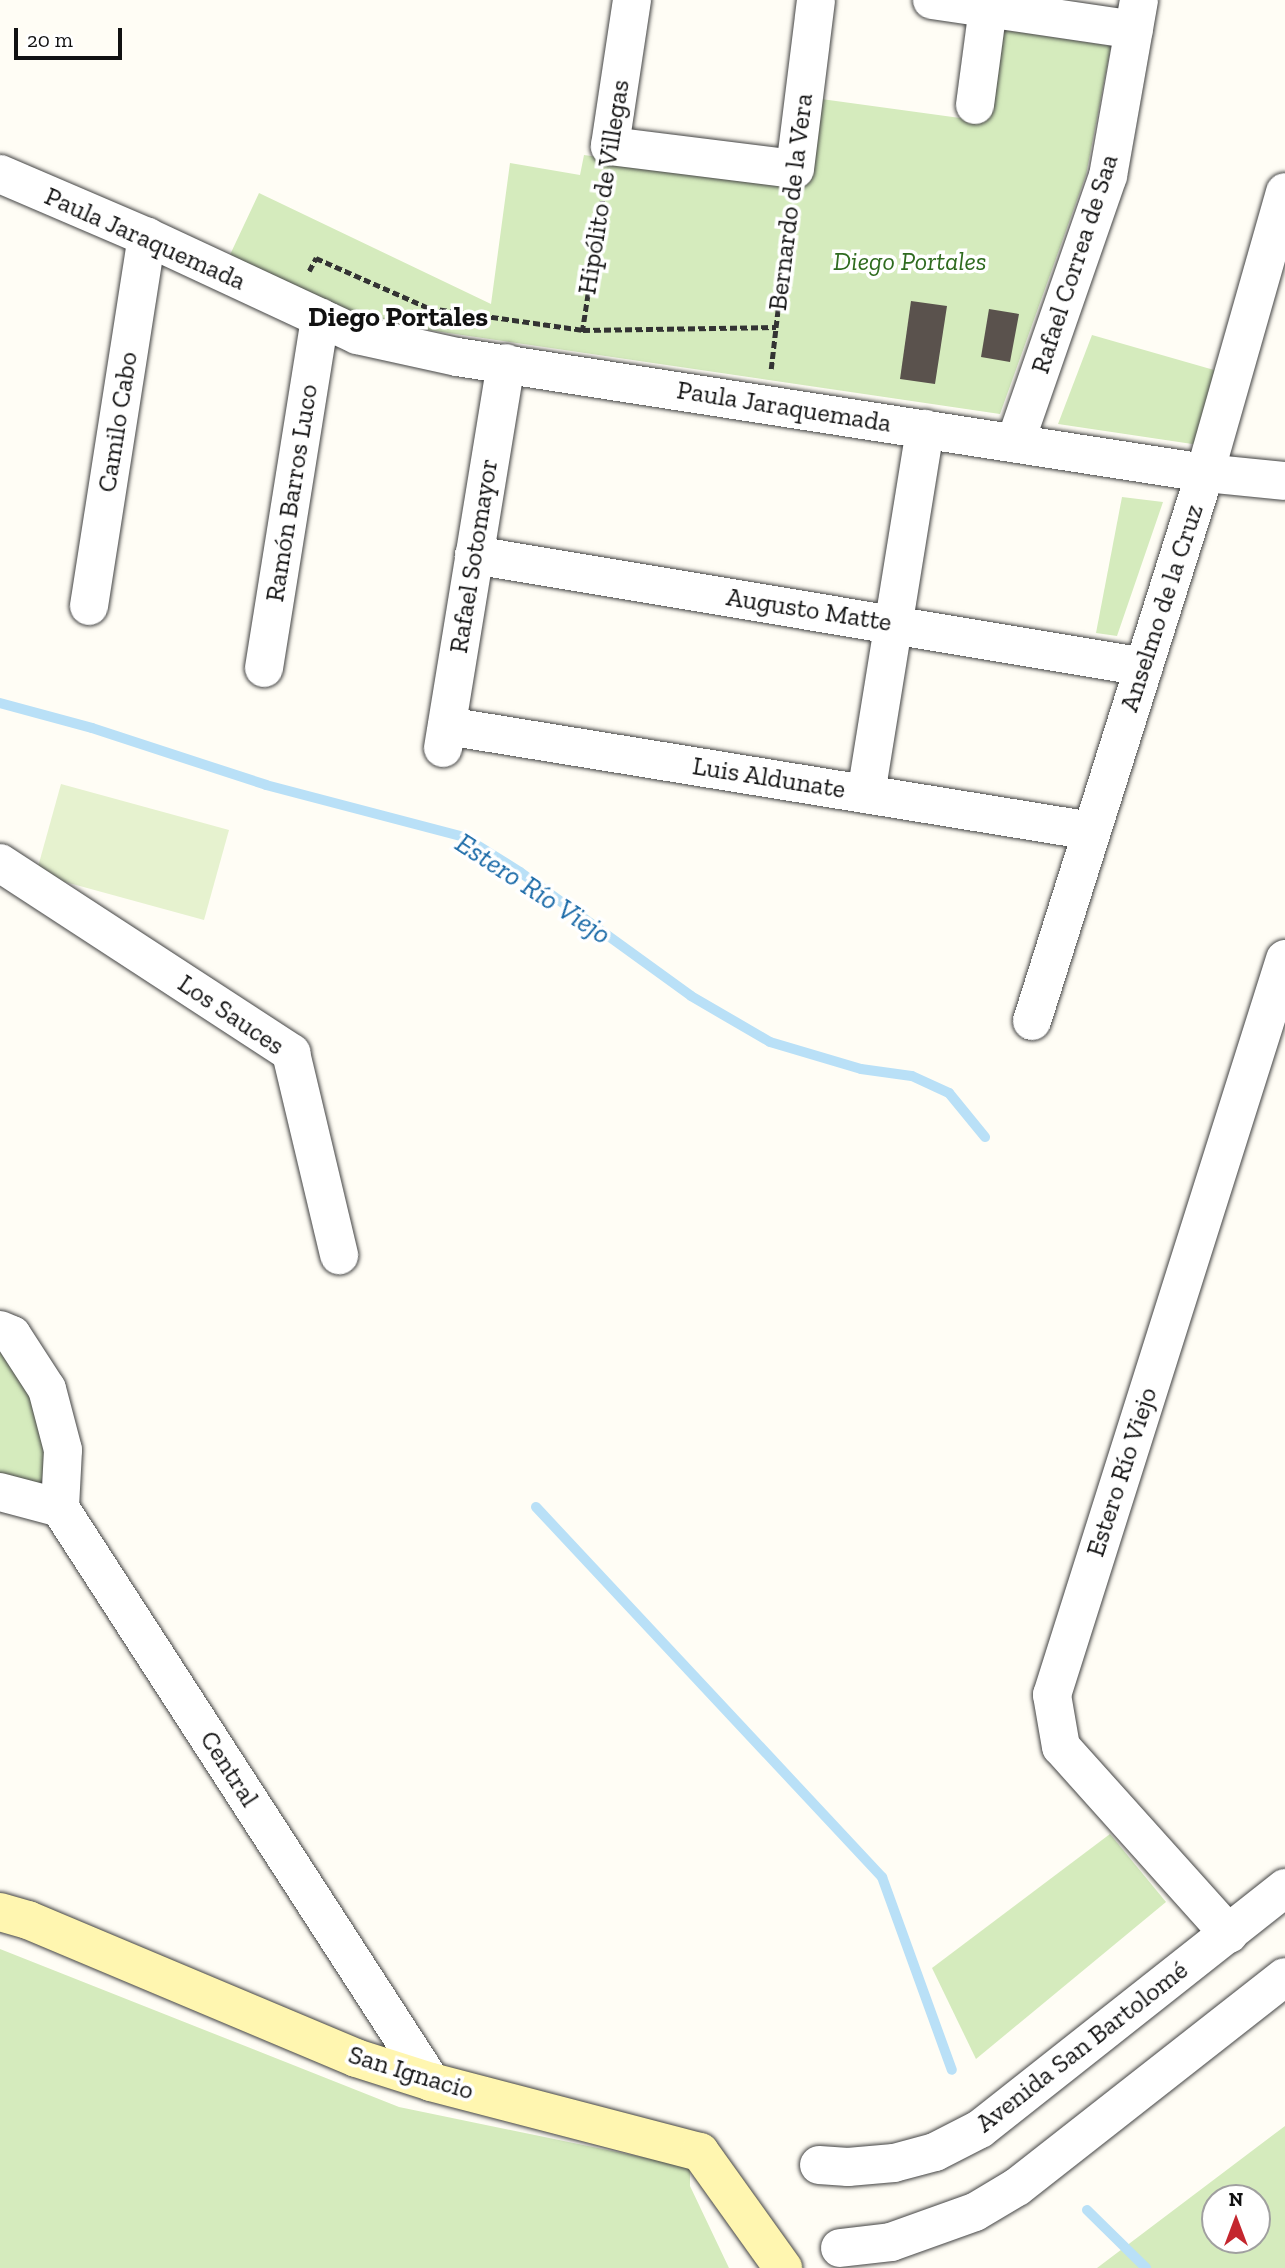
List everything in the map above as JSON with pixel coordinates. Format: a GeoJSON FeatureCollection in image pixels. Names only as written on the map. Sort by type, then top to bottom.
{"type":"FeatureCollection","features":[{"type":"Feature","properties":{"kind":"street","name":"Hipólito de Villegas"},"geometry":{"type":"LineString","coordinates":[[610,146],[632,0]]}},
{"type":"Feature","properties":{"kind":"street","name":"Bernardo de la Vera"},"geometry":{"type":"LineString","coordinates":[[795,169],[816,0]]}},
{"type":"Feature","properties":{"kind":"street"},"geometry":{"type":"LineString","coordinates":[[932,0],[988,8],[1136,15]]}},
{"type":"Feature","properties":{"kind":"street"},"geometry":{"type":"LineString","coordinates":[[975,105],[988,8]]}},
{"type":"Feature","properties":{"kind":"street","name":"Rafael Correa de Saa"},"geometry":{"type":"LineString","coordinates":[[1015,443],[1108,176],[1136,15]]}},
{"type":"Feature","properties":{"kind":"street"},"geometry":{"type":"LineString","coordinates":[[610,146],[795,169]]}},
{"type":"Feature","properties":{"kind":"street","name":"Paula Jaraquemada"},"geometry":{"type":"LineString","coordinates":[[0,174],[147,237],[357,335],[457,357],[1205,473],[1285,481]]}},
{"type":"Feature","properties":{"kind":"street","name":"Anselmo de la Cruz"},"geometry":{"type":"LineString","coordinates":[[1032,1021],[1205,473],[1285,192]]}},
{"type":"Feature","properties":{"kind":"street","name":"Camilo Cabo"},"geometry":{"type":"LineString","coordinates":[[89,606],[147,237]]}},
{"type":"Feature","properties":{"kind":"street","name":"Ramón Barros Luco"},"geometry":{"type":"LineString","coordinates":[[264,668],[305,311]]}},
{"type":"Feature","properties":{"kind":"street","name":"Rafael Sotomayor"},"geometry":{"type":"LineString","coordinates":[[445,737],[506,363]]}},
{"type":"Feature","properties":{"kind":"street"},"geometry":{"type":"LineString","coordinates":[[866,794],[925,429]]}},
{"type":"Feature","properties":{"kind":"street","name":"Augusto Matte"},"geometry":{"type":"LineString","coordinates":[[474,555],[1144,667]]}},
{"type":"Feature","properties":{"kind":"street","name":"Luis Aldunate"},"geometry":{"type":"LineString","coordinates":[[445,737],[866,794],[1092,831]]}},
{"type":"Feature","properties":{"kind":"street","name":"Los Sauces"},"geometry":{"type":"LineString","coordinates":[[0,863],[291,1053],[339,1255]]}},
{"type":"Feature","properties":{"kind":"street","name":"Estero Río Viejo"},"geometry":{"type":"LineString","coordinates":[[1229,1934],[1061,1747],[1052,1695],[1285,959]]}},
{"type":"Feature","properties":{"kind":"street"},"geometry":{"type":"LineString","coordinates":[[0,1330],[12,1335],[47,1389],[63,1450],[60,1508],[0,1492]]}},
{"type":"Feature","properties":{"kind":"street","name":"Central"},"geometry":{"type":"LineString","coordinates":[[60,1508],[431,2082]]}},
{"type":"Feature","properties":{"kind":"street","name":"Avenida San Bartolomé"},"geometry":{"type":"LineString","coordinates":[[819,2165],[848,2167],[894,2163],[935,2152],[980,2129],[1285,1888]]}},
{"type":"Feature","properties":{"kind":"street","name":"San Ignacio"},"geometry":{"type":"LineString","coordinates":[[0,1913],[28,1920],[356,2058],[431,2082],[700,2152],[783,2268]]}},
{"type":"Feature","properties":{"kind":"street"},"geometry":{"type":"LineString","coordinates":[[840,2248],[891,2242],[975,2212],[1017,2187],[1285,1977]]}},
{"type":"Feature","properties":{"kind":"path","name":"Hipólito de Villegas"},"geometry":{"type":"LineString","coordinates":[[572,373],[583,330],[610,146]]}},
{"type":"Feature","properties":{"kind":"path","name":"Bernardo de la Vera"},"geometry":{"type":"LineString","coordinates":[[766,404],[795,169]]}},
{"type":"Feature","properties":{"kind":"path"},"geometry":{"type":"LineString","coordinates":[[305,311],[316,258],[429,308],[583,330],[776,327]]}},
{"type":"Feature","properties":{"kind":"green space","name":"Diego Portales"},"geometry":{"type":"Polygon","coordinates":[[[997,29],[1111,46],[1086,175],[1000,414],[373,322],[228,259],[259,193],[491,304],[510,163],[580,175],[584,155],[798,186],[814,98],[982,121],[997,29]]]}},
{"type":"Feature","properties":{"kind":"green space"},"geometry":{"type":"Polygon","coordinates":[[[1092,335],[1221,372],[1199,445],[1058,424],[1092,335]]]}},
{"type":"Feature","properties":{"kind":"green space"},"geometry":{"type":"Polygon","coordinates":[[[1122,497],[1163,502],[1117,636],[1096,633],[1122,497]]]}},
{"type":"Feature","properties":{"kind":"green space"},"geometry":{"type":"Polygon","coordinates":[[[61,784],[229,830],[204,920],[36,874],[61,784]]]}},
{"type":"Feature","properties":{"kind":"green space"},"geometry":{"type":"Polygon","coordinates":[[[0,1352],[28,1392],[48,1448],[41,1485],[0,1473],[0,1352]]]}},
{"type":"Feature","properties":{"kind":"green space"},"geometry":{"type":"Polygon","coordinates":[[[1110,1834],[1166,1902],[976,2059],[932,1968],[1110,1834]]]}},
{"type":"Feature","properties":{"kind":"green space"},"geometry":{"type":"Polygon","coordinates":[[[0,1949],[399,2107],[690,2167],[690,2186],[729,2268],[0,2268],[0,1949]]]}},
{"type":"Feature","properties":{"kind":"green space"},"geometry":{"type":"Polygon","coordinates":[[[1285,2126],[1285,2268],[1097,2268],[1201,2189],[1201,2254],[1271,2254],[1271,2184],[1208,2184],[1285,2126]]]}},
{"type":"Feature","properties":{"kind":"building"},"geometry":{"type":"Polygon","coordinates":[[[911,301],[947,306],[935,384],[900,379],[911,301]]]}},
{"type":"Feature","properties":{"kind":"building"},"geometry":{"type":"Polygon","coordinates":[[[989,309],[1019,314],[1010,362],[981,357],[989,309]]]}},
{"type":"Feature","properties":{"kind":"waterway","name":"Estero Río Viejo"},"geometry":{"type":"LineString","coordinates":[[0,703],[92,728],[266,785],[464,837],[520,872],[691,996],[770,1042],[861,1069],[912,1076],[949,1093],[985,1137]]}},
{"type":"Feature","properties":{"kind":"waterway"},"geometry":{"type":"LineString","coordinates":[[536,1507],[882,1877],[952,2070]]}},
{"type":"Feature","properties":{"kind":"waterway"},"geometry":{"type":"LineString","coordinates":[[1087,2210],[1146,2268]]}},
{"type":"Feature","properties":{"kind":"district","name":"Diego Portales"},"geometry":{"type":"Point","coordinates":[398,317]}}]}
